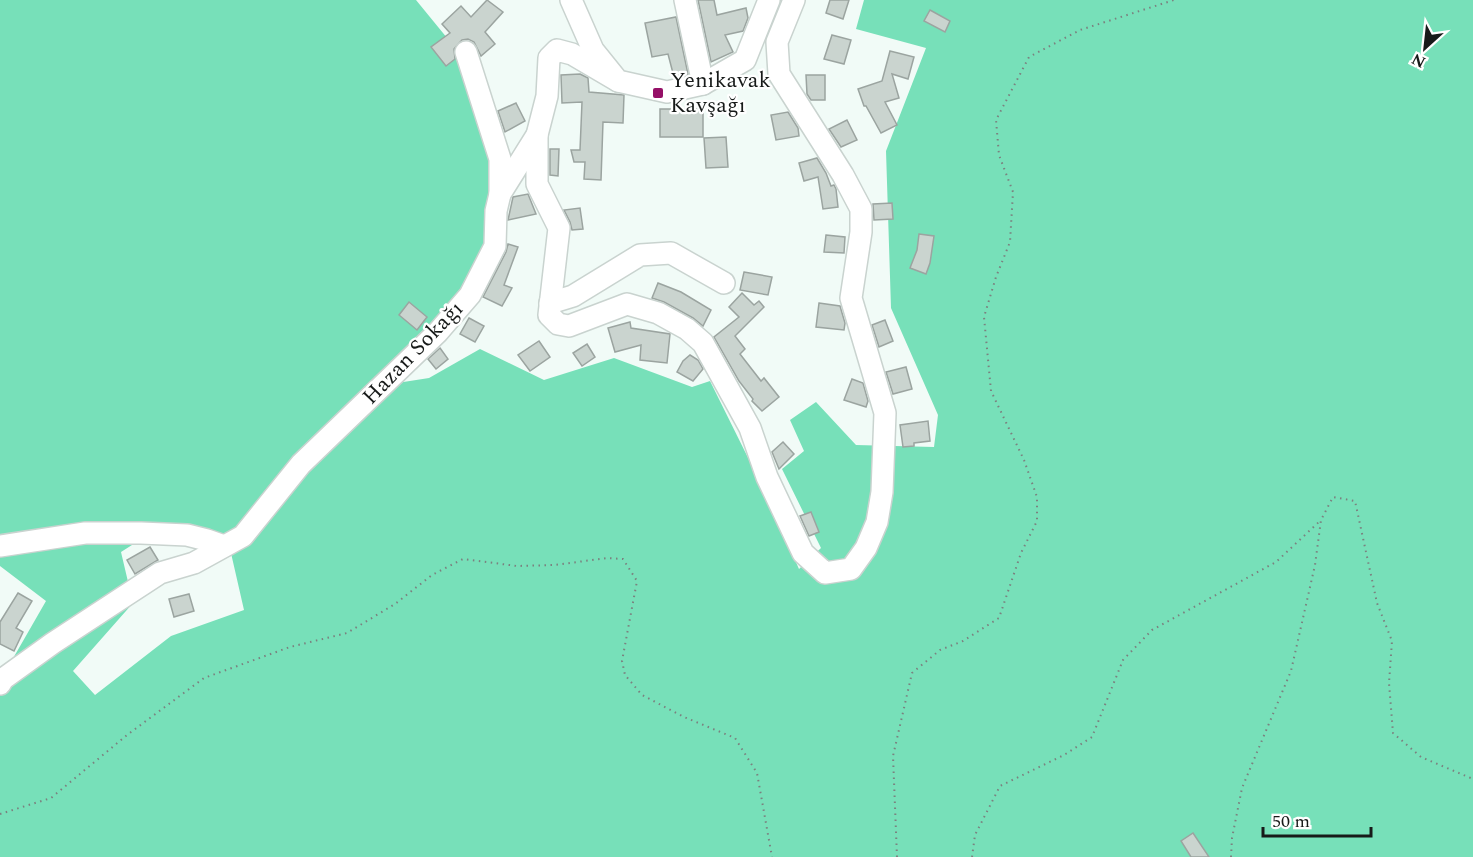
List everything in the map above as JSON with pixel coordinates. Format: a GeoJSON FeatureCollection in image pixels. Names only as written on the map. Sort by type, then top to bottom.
{"type":"FeatureCollection","features":[{"type":"Feature","properties":{"kind":"street"},"geometry":{"type":"LineString","coordinates":[[571,0],[593,50],[618,81],[667,92],[703,84],[745,60],[769,0]]}},
{"type":"Feature","properties":{"kind":"street"},"geometry":{"type":"LineString","coordinates":[[685,0],[703,84]]}},
{"type":"Feature","properties":{"kind":"street"},"geometry":{"type":"LineString","coordinates":[[537,135],[537,184],[559,228],[549,315],[558,324],[569,326],[627,304],[658,313],[687,329],[703,343],[750,428],[767,477],[803,554],[825,573],[851,569],[866,548],[877,522],[882,492],[885,413],[859,332],[851,298],[861,232],[861,208],[843,175],[779,74],[777,42],[794,0]]}},
{"type":"Feature","properties":{"kind":"street","name":"Hazan Sokağı"},"geometry":{"type":"LineString","coordinates":[[1,680],[160,573],[194,563],[243,536],[301,464],[438,332],[470,295],[495,246],[496,211],[500,194],[537,135],[547,96],[549,58],[557,50],[572,54],[618,81]]}},
{"type":"Feature","properties":{"kind":"street"},"geometry":{"type":"LineString","coordinates":[[466,52],[500,159],[500,194]]}},
{"type":"Feature","properties":{"kind":"street"},"geometry":{"type":"LineString","coordinates":[[550,303],[573,296],[640,255],[671,254],[724,284]]}},
{"type":"Feature","properties":{"kind":"street"},"geometry":{"type":"LineString","coordinates":[[0,546],[85,533],[187,535],[224,546]]}},
{"type":"Feature","properties":{"kind":"path"},"geometry":{"type":"LineString","coordinates":[[897,857],[893,756],[912,674],[940,650],[963,641],[999,618],[1021,553],[1037,521],[1037,496],[1024,460],[991,391],[984,317],[1010,242],[1013,192],[999,155],[996,120],[1029,57],[1080,30],[1174,0]]}},
{"type":"Feature","properties":{"kind":"path"},"geometry":{"type":"LineString","coordinates":[[972,857],[975,835],[1000,786],[1064,755],[1092,737],[1123,660],[1152,630],[1276,562],[1321,520],[1333,497],[1355,501],[1377,603],[1392,641],[1389,683],[1393,733],[1421,757],[1473,779]]}},
{"type":"Feature","properties":{"kind":"path"},"geometry":{"type":"LineString","coordinates":[[1232,857],[1232,838],[1242,788],[1291,671],[1315,566],[1321,520]]}},
{"type":"Feature","properties":{"kind":"path"},"geometry":{"type":"LineString","coordinates":[[0,814],[51,798],[127,735],[204,678],[290,647],[347,633],[395,604],[432,575],[463,559],[517,566],[555,565],[607,558],[623,559],[637,581],[622,662],[625,675],[642,695],[684,717],[735,738],[758,773],[772,857]]}},
{"type":"Feature","properties":{"kind":"green space"},"geometry":{"type":"Polygon","coordinates":[[[0,0],[416,0],[479,77],[496,173],[479,272],[397,383],[429,378],[480,349],[544,380],[614,358],[692,387],[710,381],[763,488],[799,569],[821,548],[782,469],[804,451],[790,420],[816,402],[856,445],[934,447],[938,415],[891,308],[886,151],[926,48],[856,29],[864,0],[1473,0],[1473,857],[0,857],[0,681],[46,601],[0,566],[0,0]],[[154,531],[121,552],[133,603],[73,671],[95,695],[171,636],[244,610],[228,540],[154,531]]]}},
{"type":"Feature","properties":{"kind":"building"},"geometry":{"type":"Polygon","coordinates":[[[487,0],[503,12],[485,32],[495,44],[481,56],[474,42],[468,39],[462,40],[454,49],[455,59],[446,66],[431,47],[450,33],[442,24],[461,6],[471,17],[487,0]]]}},
{"type":"Feature","properties":{"kind":"building"},"geometry":{"type":"Polygon","coordinates":[[[698,0],[714,0],[717,15],[746,8],[748,18],[743,31],[725,35],[733,52],[711,62],[698,0]]]}},
{"type":"Feature","properties":{"kind":"building"},"geometry":{"type":"Polygon","coordinates":[[[830,0],[849,0],[843,19],[826,13],[830,0]]]}},
{"type":"Feature","properties":{"kind":"building"},"geometry":{"type":"Polygon","coordinates":[[[930,10],[950,21],[945,32],[924,21],[930,10]]]}},
{"type":"Feature","properties":{"kind":"building"},"geometry":{"type":"Polygon","coordinates":[[[676,17],[688,74],[674,77],[668,54],[652,57],[645,23],[676,17]]]}},
{"type":"Feature","properties":{"kind":"building"},"geometry":{"type":"Polygon","coordinates":[[[832,35],[851,40],[844,64],[824,59],[832,35]]]}},
{"type":"Feature","properties":{"kind":"building"},"geometry":{"type":"Polygon","coordinates":[[[890,51],[914,57],[908,79],[892,74],[899,98],[885,102],[897,125],[881,133],[864,106],[858,89],[882,81],[890,51]]]}},
{"type":"Feature","properties":{"kind":"building"},"geometry":{"type":"Polygon","coordinates":[[[580,74],[588,78],[589,92],[624,95],[623,123],[603,122],[601,180],[584,179],[585,162],[574,162],[571,150],[580,150],[582,102],[562,103],[561,75],[580,74]]]}},
{"type":"Feature","properties":{"kind":"building"},"geometry":{"type":"Polygon","coordinates":[[[806,75],[825,75],[825,100],[811,100],[807,94],[806,75]]]}},
{"type":"Feature","properties":{"kind":"building"},"geometry":{"type":"Polygon","coordinates":[[[516,103],[525,121],[505,132],[498,111],[516,103]]]}},
{"type":"Feature","properties":{"kind":"building"},"geometry":{"type":"Polygon","coordinates":[[[660,109],[703,109],[703,137],[660,137],[660,109]]]}},
{"type":"Feature","properties":{"kind":"building"},"geometry":{"type":"Polygon","coordinates":[[[788,112],[798,128],[799,136],[776,140],[771,115],[788,112]]]}},
{"type":"Feature","properties":{"kind":"building"},"geometry":{"type":"Polygon","coordinates":[[[847,120],[857,140],[841,147],[829,129],[847,120]]]}},
{"type":"Feature","properties":{"kind":"building"},"geometry":{"type":"Polygon","coordinates":[[[726,137],[728,167],[706,168],[704,138],[726,137]]]}},
{"type":"Feature","properties":{"kind":"building"},"geometry":{"type":"Polygon","coordinates":[[[550,149],[559,149],[558,176],[550,175],[550,149]]]}},
{"type":"Feature","properties":{"kind":"building"},"geometry":{"type":"Polygon","coordinates":[[[817,158],[831,186],[834,185],[836,189],[838,207],[823,209],[818,177],[804,181],[799,163],[817,158]]]}},
{"type":"Feature","properties":{"kind":"building"},"geometry":{"type":"Polygon","coordinates":[[[528,194],[536,214],[508,220],[513,197],[528,194]]]}},
{"type":"Feature","properties":{"kind":"building"},"geometry":{"type":"Polygon","coordinates":[[[892,203],[893,219],[874,220],[873,204],[892,203]]]}},
{"type":"Feature","properties":{"kind":"building"},"geometry":{"type":"Polygon","coordinates":[[[580,208],[583,229],[572,230],[564,210],[580,208]]]}},
{"type":"Feature","properties":{"kind":"building"},"geometry":{"type":"Polygon","coordinates":[[[919,234],[934,236],[926,274],[910,268],[917,250],[919,234]]]}},
{"type":"Feature","properties":{"kind":"building"},"geometry":{"type":"Polygon","coordinates":[[[826,235],[845,237],[844,253],[824,252],[826,235]]]}},
{"type":"Feature","properties":{"kind":"building"},"geometry":{"type":"Polygon","coordinates":[[[508,244],[518,247],[504,285],[512,288],[502,306],[483,297],[508,244]]]}},
{"type":"Feature","properties":{"kind":"building"},"geometry":{"type":"Polygon","coordinates":[[[744,272],[772,277],[768,295],[740,290],[744,272]]]}},
{"type":"Feature","properties":{"kind":"building"},"geometry":{"type":"Polygon","coordinates":[[[658,283],[681,292],[711,310],[703,326],[664,302],[652,298],[658,283]]]}},
{"type":"Feature","properties":{"kind":"building"},"geometry":{"type":"Polygon","coordinates":[[[742,293],[754,305],[759,301],[764,307],[735,336],[745,349],[740,354],[761,381],[764,378],[779,397],[762,411],[752,401],[753,399],[739,381],[714,337],[739,317],[729,307],[742,293]]]}},
{"type":"Feature","properties":{"kind":"building"},"geometry":{"type":"Polygon","coordinates":[[[409,302],[427,317],[417,330],[399,315],[409,302]]]}},
{"type":"Feature","properties":{"kind":"building"},"geometry":{"type":"Polygon","coordinates":[[[819,303],[840,306],[845,323],[844,330],[816,327],[819,303]]]}},
{"type":"Feature","properties":{"kind":"building"},"geometry":{"type":"Polygon","coordinates":[[[469,318],[484,326],[475,342],[460,334],[469,318]]]}},
{"type":"Feature","properties":{"kind":"building"},"geometry":{"type":"Polygon","coordinates":[[[885,320],[893,341],[879,347],[872,325],[885,320]]]}},
{"type":"Feature","properties":{"kind":"building"},"geometry":{"type":"Polygon","coordinates":[[[630,322],[631,328],[670,334],[667,363],[640,360],[641,345],[615,352],[608,328],[630,322]]]}},
{"type":"Feature","properties":{"kind":"building"},"geometry":{"type":"Polygon","coordinates":[[[539,341],[550,357],[530,371],[518,355],[539,341]]]}},
{"type":"Feature","properties":{"kind":"building"},"geometry":{"type":"Polygon","coordinates":[[[587,344],[595,357],[582,366],[573,353],[587,344]]]}},
{"type":"Feature","properties":{"kind":"building"},"geometry":{"type":"Polygon","coordinates":[[[440,348],[448,359],[436,369],[428,359],[440,348]]]}},
{"type":"Feature","properties":{"kind":"building"},"geometry":{"type":"Polygon","coordinates":[[[690,355],[698,360],[703,369],[693,381],[677,372],[683,361],[690,355]]]}},
{"type":"Feature","properties":{"kind":"building"},"geometry":{"type":"Polygon","coordinates":[[[906,367],[912,389],[893,394],[886,372],[906,367]]]}},
{"type":"Feature","properties":{"kind":"building"},"geometry":{"type":"Polygon","coordinates":[[[852,379],[863,383],[868,401],[866,407],[844,400],[852,379]]]}},
{"type":"Feature","properties":{"kind":"building"},"geometry":{"type":"Polygon","coordinates":[[[928,421],[930,441],[903,447],[900,425],[928,421]]]}},
{"type":"Feature","properties":{"kind":"building"},"geometry":{"type":"Polygon","coordinates":[[[783,442],[794,454],[779,469],[772,452],[783,442]]]}},
{"type":"Feature","properties":{"kind":"building"},"geometry":{"type":"Polygon","coordinates":[[[811,512],[819,532],[809,536],[800,516],[811,512]]]}},
{"type":"Feature","properties":{"kind":"building"},"geometry":{"type":"Polygon","coordinates":[[[150,547],[158,560],[135,574],[127,560],[150,547]]]}},
{"type":"Feature","properties":{"kind":"building"},"geometry":{"type":"Polygon","coordinates":[[[18,593],[32,601],[16,628],[23,632],[14,651],[0,644],[0,622],[18,593]]]}},
{"type":"Feature","properties":{"kind":"building"},"geometry":{"type":"Polygon","coordinates":[[[189,594],[194,611],[174,617],[169,599],[189,594]]]}},
{"type":"Feature","properties":{"kind":"building"},"geometry":{"type":"Polygon","coordinates":[[[1193,833],[1209,857],[1191,857],[1181,841],[1193,833]]]}},
{"type":"Feature","properties":{"kind":"place","name":"Yenikavak Kavşağı"},"geometry":{"type":"Point","coordinates":[658,93]}}]}
